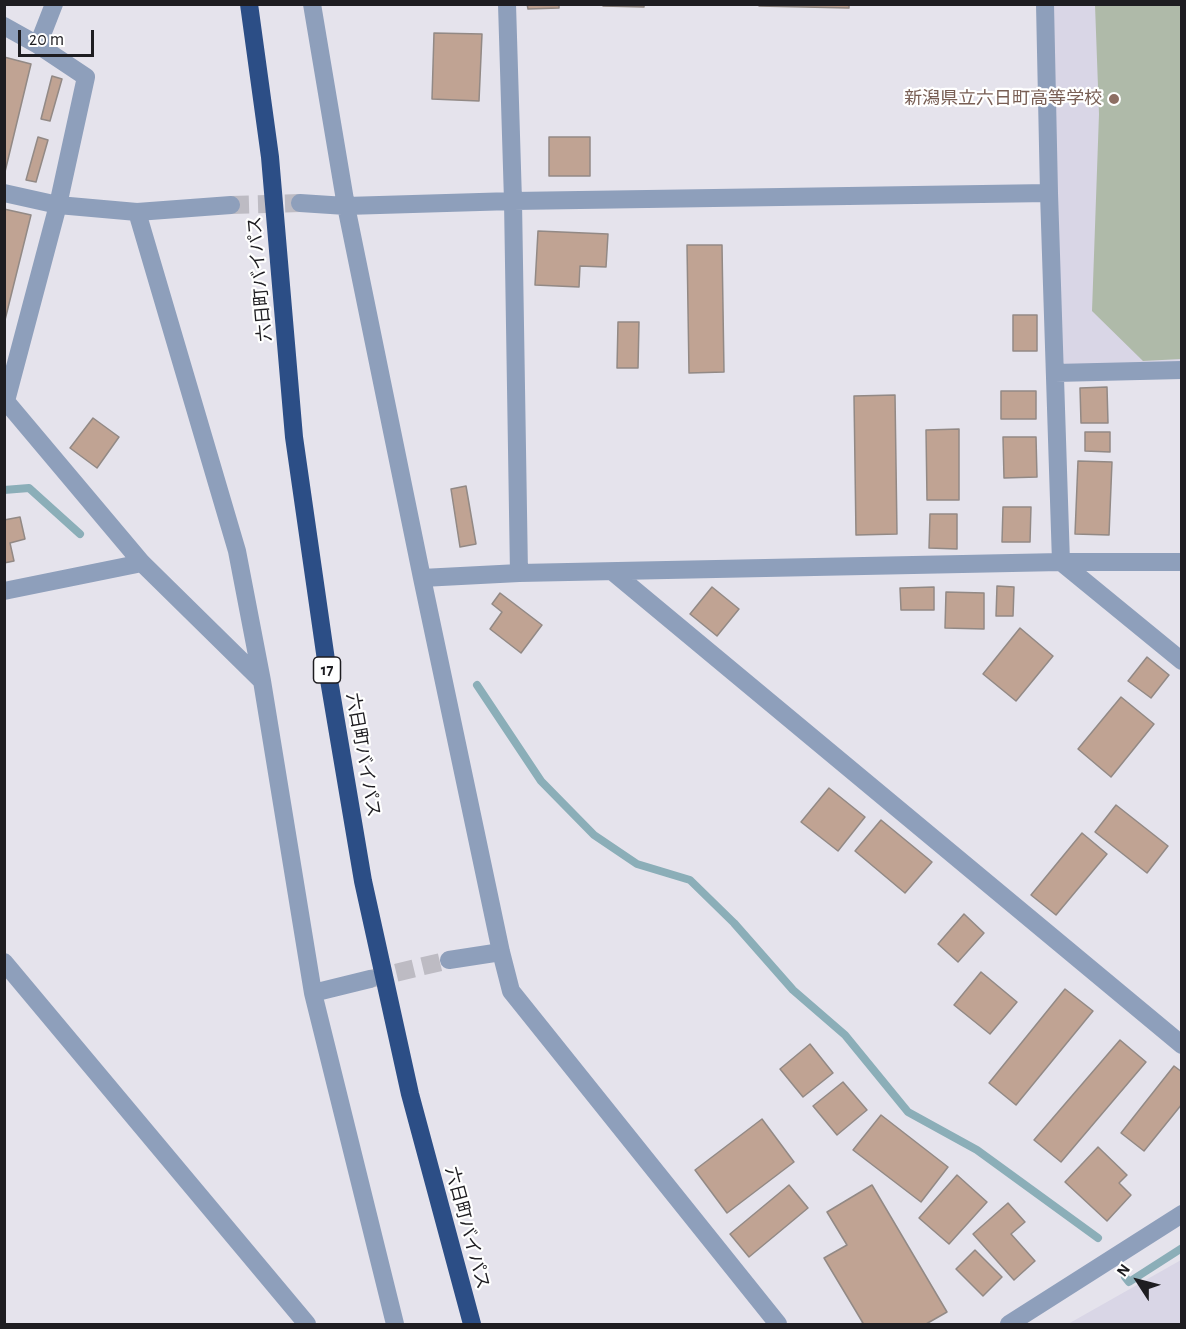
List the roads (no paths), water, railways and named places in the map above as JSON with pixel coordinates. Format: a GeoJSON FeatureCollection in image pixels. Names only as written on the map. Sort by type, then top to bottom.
{"type":"FeatureCollection","features":[{"type":"Feature","properties":{"kind":"highway","name":"六日町バイパス"},"geometry":{"type":"LineString","coordinates":[[249,4],[270,157],[294,437],[328,674],[368,903],[410,1094],[472,1324]]}},
{"type":"Feature","properties":{"kind":"street"},"geometry":{"type":"LineString","coordinates":[[38,45],[54,4]]}},
{"type":"Feature","properties":{"kind":"street"},"geometry":{"type":"LineString","coordinates":[[312,4],[346,206],[422,579],[511,991],[778,1324]]}},
{"type":"Feature","properties":{"kind":"street"},"geometry":{"type":"LineString","coordinates":[[507,4],[513,201],[519,573]]}},
{"type":"Feature","properties":{"kind":"street"},"geometry":{"type":"LineString","coordinates":[[1045,4],[1048,193],[1061,562],[1182,661]]}},
{"type":"Feature","properties":{"kind":"street"},"geometry":{"type":"LineString","coordinates":[[4,26],[38,45],[86,77],[58,205],[5,400],[142,563],[262,681]]}},
{"type":"Feature","properties":{"kind":"street"},"geometry":{"type":"LineString","coordinates":[[4,193],[58,205],[137,212],[231,205]]}},
{"type":"Feature","properties":{"kind":"street"},"geometry":{"type":"LineString","coordinates":[[300,203],[346,206],[513,201],[1048,193]]}},
{"type":"Feature","properties":{"kind":"street"},"geometry":{"type":"LineString","coordinates":[[137,212],[237,551],[262,681],[313,993],[395,1324]]}},
{"type":"Feature","properties":{"kind":"street"},"geometry":{"type":"LineString","coordinates":[[1055,374],[1182,370]]}},
{"type":"Feature","properties":{"kind":"street"},"geometry":{"type":"LineString","coordinates":[[422,579],[519,573],[1061,562],[1182,562]]}},
{"type":"Feature","properties":{"kind":"street"},"geometry":{"type":"LineString","coordinates":[[4,591],[142,563]]}},
{"type":"Feature","properties":{"kind":"street"},"geometry":{"type":"LineString","coordinates":[[613,572],[1182,1046]]}},
{"type":"Feature","properties":{"kind":"street"},"geometry":{"type":"LineString","coordinates":[[449,960],[501,952]]}},
{"type":"Feature","properties":{"kind":"street"},"geometry":{"type":"LineString","coordinates":[[4,962],[307,1324]]}},
{"type":"Feature","properties":{"kind":"street"},"geometry":{"type":"LineString","coordinates":[[313,993],[370,979]]}},
{"type":"Feature","properties":{"kind":"street"},"geometry":{"type":"LineString","coordinates":[[1009,1324],[1182,1214]]}},
{"type":"Feature","properties":{"kind":"waterway"},"geometry":{"type":"LineString","coordinates":[[4,490],[29,488],[80,534]]}},
{"type":"Feature","properties":{"kind":"waterway"},"geometry":{"type":"LineString","coordinates":[[477,685],[541,781],[594,835],[637,864],[690,880],[734,923],[793,990],[845,1035],[908,1112],[977,1150],[1098,1238]]}},
{"type":"Feature","properties":{"kind":"waterway"},"geometry":{"type":"LineString","coordinates":[[1125,1277],[1129,1282],[1182,1248]]}},
{"type":"Feature","properties":{"kind":"tunnel"},"geometry":{"type":"LineString","coordinates":[[231,205],[300,203]]}},
{"type":"Feature","properties":{"kind":"tunnel"},"geometry":{"type":"LineString","coordinates":[[370,979],[449,960]]}},
{"type":"Feature","properties":{"kind":"place","name":"新潟県立六日町高等学校"},"geometry":{"type":"Point","coordinates":[1114,99]}}]}
